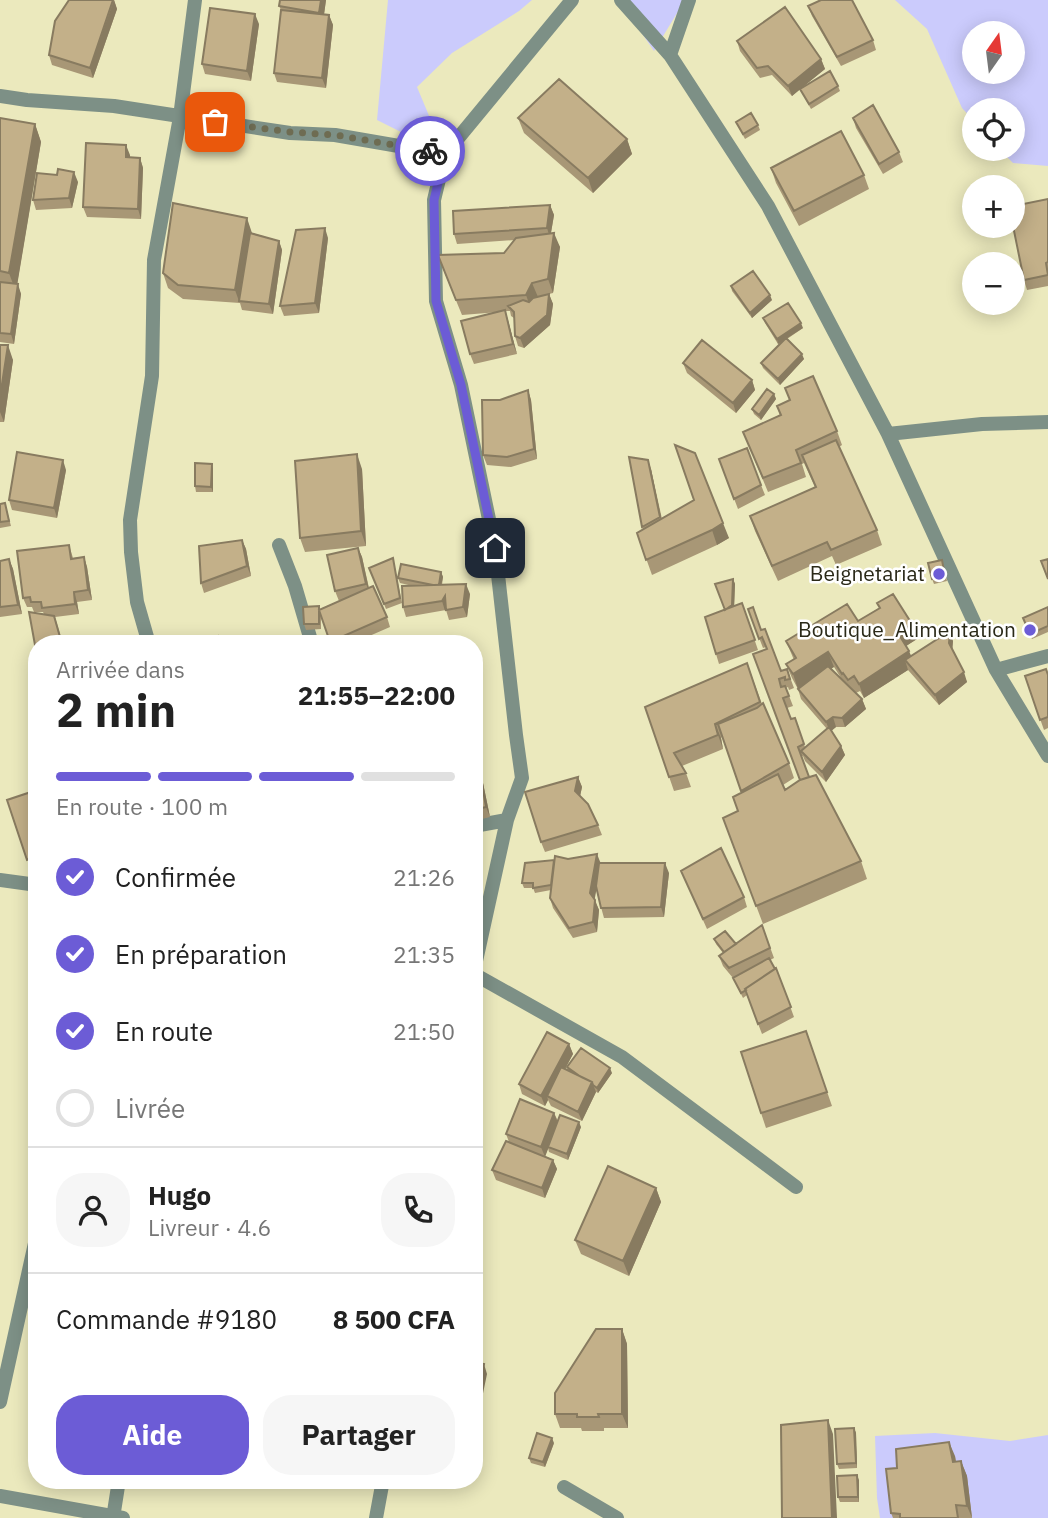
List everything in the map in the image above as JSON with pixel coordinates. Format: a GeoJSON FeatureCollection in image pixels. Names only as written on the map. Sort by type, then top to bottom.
{"type":"FeatureCollection","features":[{"type":"Feature","properties":{"kind":"street"},"geometry":{"type":"LineString","coordinates":[[146,635],[137,602],[131,552],[131,520],[152,376],[154,260],[180,117],[195,0]]}},
{"type":"Feature","properties":{"kind":"street"},"geometry":{"type":"LineString","coordinates":[[483,932],[508,820],[522,778],[495,548],[461,385],[436,301],[434,200],[445,154],[572,0]]}},
{"type":"Feature","properties":{"kind":"street"},"geometry":{"type":"LineString","coordinates":[[621,0],[670,55],[768,206],[888,434],[996,670],[1048,756]]}},
{"type":"Feature","properties":{"kind":"street"},"geometry":{"type":"LineString","coordinates":[[670,55],[690,0]]}},
{"type":"Feature","properties":{"kind":"street"},"geometry":{"type":"LineString","coordinates":[[0,96],[114,106],[290,132],[335,135],[445,154]]}},
{"type":"Feature","properties":{"kind":"street"},"geometry":{"type":"LineString","coordinates":[[888,434],[982,424],[1048,422]]}},
{"type":"Feature","properties":{"kind":"street"},"geometry":{"type":"LineString","coordinates":[[279,545],[309,635]]}},
{"type":"Feature","properties":{"kind":"street"},"geometry":{"type":"LineString","coordinates":[[996,670],[1048,656]]}},
{"type":"Feature","properties":{"kind":"street"},"geometry":{"type":"LineString","coordinates":[[483,824],[508,820]]}},
{"type":"Feature","properties":{"kind":"street"},"geometry":{"type":"LineString","coordinates":[[0,880],[28,884]]}},
{"type":"Feature","properties":{"kind":"street"},"geometry":{"type":"LineString","coordinates":[[483,977],[622,1057],[796,1187]]}},
{"type":"Feature","properties":{"kind":"street"},"geometry":{"type":"LineString","coordinates":[[0,1402],[28,1275]]}},
{"type":"Feature","properties":{"kind":"street"},"geometry":{"type":"LineString","coordinates":[[564,1487],[617,1518]]}},
{"type":"Feature","properties":{"kind":"street"},"geometry":{"type":"LineString","coordinates":[[0,1496],[117,1517],[119,1489]]}},
{"type":"Feature","properties":{"kind":"street"},"geometry":{"type":"LineString","coordinates":[[376,1518],[381,1489]]}},
{"type":"Feature","properties":{"kind":"shaded area"},"geometry":{"type":"Polygon","coordinates":[[[388,0],[532,0],[452,53],[417,87],[445,154],[377,120],[388,0]]]}},
{"type":"Feature","properties":{"kind":"shaded area"},"geometry":{"type":"Polygon","coordinates":[[[619,0],[685,0],[654,51],[619,0]]]}},
{"type":"Feature","properties":{"kind":"shaded area"},"geometry":{"type":"Polygon","coordinates":[[[895,0],[1048,0],[1048,166],[1011,161],[1025,161],[1025,98],[962,98],[962,108],[927,29],[895,0]]]}},
{"type":"Feature","properties":{"kind":"shaded area"},"geometry":{"type":"Polygon","coordinates":[[[935,1433],[1010,1441],[1048,1435],[1048,1518],[880,1518],[875,1436],[935,1433]]]}},
{"type":"Feature","properties":{"kind":"building"},"geometry":{"type":"Polygon","coordinates":[[[69,0],[113,0],[90,68],[49,55],[55,21],[69,0]]]}},
{"type":"Feature","properties":{"kind":"building"},"geometry":{"type":"Polygon","coordinates":[[[280,0],[321,0],[319,13],[279,6],[280,0]]]}},
{"type":"Feature","properties":{"kind":"building"},"geometry":{"type":"Polygon","coordinates":[[[821,0],[852,0],[873,40],[837,57],[808,6],[821,0]]]}},
{"type":"Feature","properties":{"kind":"building"},"geometry":{"type":"Polygon","coordinates":[[[785,7],[821,59],[788,86],[768,66],[757,68],[737,41],[785,7]]]}},
{"type":"Feature","properties":{"kind":"building"},"geometry":{"type":"Polygon","coordinates":[[[210,8],[255,14],[247,71],[202,64],[210,8]]]}},
{"type":"Feature","properties":{"kind":"building"},"geometry":{"type":"Polygon","coordinates":[[[281,10],[329,15],[322,78],[274,73],[281,10]]]}},
{"type":"Feature","properties":{"kind":"building"},"geometry":{"type":"Polygon","coordinates":[[[830,71],[838,86],[809,104],[800,89],[830,71]]]}},
{"type":"Feature","properties":{"kind":"building"},"geometry":{"type":"Polygon","coordinates":[[[559,79],[627,139],[588,178],[518,118],[559,79]]]}},
{"type":"Feature","properties":{"kind":"building"},"geometry":{"type":"Polygon","coordinates":[[[873,105],[899,152],[879,164],[853,118],[873,105]]]}},
{"type":"Feature","properties":{"kind":"building"},"geometry":{"type":"Polygon","coordinates":[[[751,113],[758,125],[743,134],[736,122],[751,113]]]}},
{"type":"Feature","properties":{"kind":"building"},"geometry":{"type":"Polygon","coordinates":[[[0,118],[35,124],[9,273],[0,271],[0,118]]]}},
{"type":"Feature","properties":{"kind":"building"},"geometry":{"type":"Polygon","coordinates":[[[841,131],[864,175],[794,211],[771,168],[841,131]]]}},
{"type":"Feature","properties":{"kind":"building"},"geometry":{"type":"Polygon","coordinates":[[[86,143],[126,145],[126,157],[140,158],[138,209],[83,207],[86,143]]]}},
{"type":"Feature","properties":{"kind":"building"},"geometry":{"type":"Polygon","coordinates":[[[58,169],[74,172],[69,198],[33,200],[37,173],[57,175],[58,169]]]}},
{"type":"Feature","properties":{"kind":"building"},"geometry":{"type":"Polygon","coordinates":[[[1048,199],[1048,275],[1025,280],[1025,252],[1018,252],[1015,238],[1025,238],[1025,204],[1048,199]]]}},
{"type":"Feature","properties":{"kind":"building"},"geometry":{"type":"Polygon","coordinates":[[[173,203],[247,218],[235,290],[178,285],[163,273],[173,203]]]}},
{"type":"Feature","properties":{"kind":"building"},"geometry":{"type":"Polygon","coordinates":[[[550,205],[547,228],[454,234],[453,211],[550,205]]]}},
{"type":"Feature","properties":{"kind":"building"},"geometry":{"type":"Polygon","coordinates":[[[325,228],[315,303],[280,306],[296,230],[325,228]]]}},
{"type":"Feature","properties":{"kind":"building"},"geometry":{"type":"Polygon","coordinates":[[[250,233],[279,241],[269,304],[239,301],[250,233]]]}},
{"type":"Feature","properties":{"kind":"building"},"geometry":{"type":"Polygon","coordinates":[[[554,233],[548,279],[532,283],[526,295],[456,300],[438,255],[504,253],[516,238],[554,233]]]}},
{"type":"Feature","properties":{"kind":"building"},"geometry":{"type":"Polygon","coordinates":[[[753,271],[770,295],[750,313],[731,286],[753,271]]]}},
{"type":"Feature","properties":{"kind":"building"},"geometry":{"type":"Polygon","coordinates":[[[0,282],[18,284],[11,334],[0,333],[0,282]]]}},
{"type":"Feature","properties":{"kind":"building"},"geometry":{"type":"Polygon","coordinates":[[[549,294],[547,315],[520,338],[515,336],[514,312],[508,306],[549,294]]]}},
{"type":"Feature","properties":{"kind":"building"},"geometry":{"type":"Polygon","coordinates":[[[788,303],[801,323],[777,339],[763,318],[788,303]]]}},
{"type":"Feature","properties":{"kind":"building"},"geometry":{"type":"Polygon","coordinates":[[[505,310],[513,344],[470,354],[461,321],[505,310]]]}},
{"type":"Feature","properties":{"kind":"building"},"geometry":{"type":"Polygon","coordinates":[[[786,338],[802,354],[778,379],[761,363],[786,338]]]}},
{"type":"Feature","properties":{"kind":"building"},"geometry":{"type":"Polygon","coordinates":[[[702,340],[752,380],[733,403],[683,363],[702,340]]]}},
{"type":"Feature","properties":{"kind":"building"},"geometry":{"type":"Polygon","coordinates":[[[0,345],[8,345],[0,397],[0,345]]]}},
{"type":"Feature","properties":{"kind":"building"},"geometry":{"type":"Polygon","coordinates":[[[813,376],[837,431],[796,450],[801,463],[763,478],[743,432],[781,415],[777,406],[790,400],[785,388],[813,376]]]}},
{"type":"Feature","properties":{"kind":"building"},"geometry":{"type":"Polygon","coordinates":[[[767,389],[774,394],[759,415],[752,409],[767,389]]]}},
{"type":"Feature","properties":{"kind":"building"},"geometry":{"type":"Polygon","coordinates":[[[528,390],[534,449],[507,457],[483,455],[482,400],[500,400],[528,390]]]}},
{"type":"Feature","properties":{"kind":"building"},"geometry":{"type":"Polygon","coordinates":[[[836,440],[877,530],[831,550],[827,542],[772,566],[750,516],[816,487],[802,455],[836,440]]]}},
{"type":"Feature","properties":{"kind":"building"},"geometry":{"type":"Polygon","coordinates":[[[675,445],[695,453],[723,523],[646,560],[637,533],[694,500],[675,445]]]}},
{"type":"Feature","properties":{"kind":"building"},"geometry":{"type":"Polygon","coordinates":[[[747,448],[761,485],[734,499],[719,459],[747,448]]]}},
{"type":"Feature","properties":{"kind":"building"},"geometry":{"type":"Polygon","coordinates":[[[17,452],[63,460],[54,508],[9,500],[17,452]]]}},
{"type":"Feature","properties":{"kind":"building"},"geometry":{"type":"Polygon","coordinates":[[[357,454],[361,531],[300,538],[295,461],[357,454]]]}},
{"type":"Feature","properties":{"kind":"building"},"geometry":{"type":"Polygon","coordinates":[[[629,457],[648,460],[660,517],[642,527],[629,457]]]}},
{"type":"Feature","properties":{"kind":"building"},"geometry":{"type":"Polygon","coordinates":[[[195,463],[212,464],[211,487],[195,486],[195,463]]]}},
{"type":"Feature","properties":{"kind":"building"},"geometry":{"type":"Polygon","coordinates":[[[5,503],[9,521],[0,522],[0,504],[5,503]]]}},
{"type":"Feature","properties":{"kind":"building"},"geometry":{"type":"Polygon","coordinates":[[[242,540],[247,566],[201,583],[199,546],[242,540]]]}},
{"type":"Feature","properties":{"kind":"building"},"geometry":{"type":"Polygon","coordinates":[[[69,545],[71,559],[84,557],[88,590],[74,592],[75,604],[42,608],[41,602],[31,602],[30,597],[23,598],[17,551],[69,545]]]}},
{"type":"Feature","properties":{"kind":"building"},"geometry":{"type":"Polygon","coordinates":[[[358,548],[366,584],[335,591],[327,555],[358,548]]]}},
{"type":"Feature","properties":{"kind":"building"},"geometry":{"type":"Polygon","coordinates":[[[393,558],[400,598],[384,604],[369,568],[393,558]]]}},
{"type":"Feature","properties":{"kind":"building"},"geometry":{"type":"Polygon","coordinates":[[[9,559],[18,605],[0,607],[0,561],[9,559]]]}},
{"type":"Feature","properties":{"kind":"building"},"geometry":{"type":"Polygon","coordinates":[[[1048,559],[1048,579],[1041,561],[1048,559]]]}},
{"type":"Feature","properties":{"kind":"building"},"geometry":{"type":"Polygon","coordinates":[[[942,560],[945,576],[932,579],[928,563],[942,560]]]}},
{"type":"Feature","properties":{"kind":"building"},"geometry":{"type":"Polygon","coordinates":[[[401,564],[441,572],[439,585],[398,578],[401,564]]]}},
{"type":"Feature","properties":{"kind":"building"},"geometry":{"type":"Polygon","coordinates":[[[733,579],[732,605],[725,610],[715,584],[733,579]]]}},
{"type":"Feature","properties":{"kind":"building"},"geometry":{"type":"Polygon","coordinates":[[[466,584],[463,607],[446,610],[445,596],[442,601],[403,607],[402,586],[466,584]]]}},
{"type":"Feature","properties":{"kind":"building"},"geometry":{"type":"Polygon","coordinates":[[[373,586],[387,617],[346,635],[328,635],[319,610],[373,586]]]}},
{"type":"Feature","properties":{"kind":"building"},"geometry":{"type":"Polygon","coordinates":[[[893,594],[912,624],[898,633],[909,651],[859,684],[854,676],[848,680],[842,674],[828,652],[793,674],[786,664],[796,658],[786,641],[847,604],[858,621],[880,608],[877,603],[893,594]]]}},
{"type":"Feature","properties":{"kind":"building"},"geometry":{"type":"Polygon","coordinates":[[[742,603],[755,640],[716,654],[705,617],[742,603]]]}},
{"type":"Feature","properties":{"kind":"building"},"geometry":{"type":"Polygon","coordinates":[[[319,606],[319,624],[304,624],[303,607],[319,606]]]}},
{"type":"Feature","properties":{"kind":"building"},"geometry":{"type":"Polygon","coordinates":[[[753,607],[761,630],[765,629],[781,671],[787,669],[790,679],[779,679],[781,687],[785,686],[789,696],[783,698],[791,719],[795,718],[804,744],[798,747],[809,777],[800,780],[753,654],[767,649],[762,637],[759,639],[748,609],[753,607]]]}},
{"type":"Feature","properties":{"kind":"building"},"geometry":{"type":"Polygon","coordinates":[[[1048,607],[1048,626],[1030,634],[1023,618],[1048,607]]]}},
{"type":"Feature","properties":{"kind":"building"},"geometry":{"type":"Polygon","coordinates":[[[29,612],[54,616],[59,635],[33,635],[29,612]]]}},
{"type":"Feature","properties":{"kind":"building"},"geometry":{"type":"Polygon","coordinates":[[[950,631],[949,643],[964,672],[935,695],[905,660],[950,631]]]}},
{"type":"Feature","properties":{"kind":"building"},"geometry":{"type":"Polygon","coordinates":[[[747,663],[760,702],[715,724],[718,735],[674,753],[686,773],[669,777],[645,707],[747,663]]]}},
{"type":"Feature","properties":{"kind":"building"},"geometry":{"type":"Polygon","coordinates":[[[828,666],[862,699],[842,718],[833,717],[826,722],[798,689],[828,666]]]}},
{"type":"Feature","properties":{"kind":"building"},"geometry":{"type":"Polygon","coordinates":[[[1046,669],[1048,717],[1040,720],[1025,676],[1046,669]]]}},
{"type":"Feature","properties":{"kind":"building"},"geometry":{"type":"Polygon","coordinates":[[[763,703],[789,763],[741,791],[718,724],[763,703]]]}},
{"type":"Feature","properties":{"kind":"building"},"geometry":{"type":"Polygon","coordinates":[[[829,727],[841,746],[822,772],[801,751],[829,727]]]}},
{"type":"Feature","properties":{"kind":"building"},"geometry":{"type":"Polygon","coordinates":[[[778,774],[785,790],[800,780],[816,775],[861,861],[756,906],[723,818],[738,811],[733,797],[778,774]]]}},
{"type":"Feature","properties":{"kind":"building"},"geometry":{"type":"Polygon","coordinates":[[[578,777],[575,791],[588,804],[598,825],[541,842],[525,792],[578,777]]]}},
{"type":"Feature","properties":{"kind":"building"},"geometry":{"type":"Polygon","coordinates":[[[28,793],[27,860],[7,800],[28,793]]]}},
{"type":"Feature","properties":{"kind":"building"},"geometry":{"type":"Polygon","coordinates":[[[721,848],[744,897],[703,919],[681,871],[721,848]]]}},
{"type":"Feature","properties":{"kind":"building"},"geometry":{"type":"Polygon","coordinates":[[[597,854],[590,893],[595,900],[593,922],[569,928],[550,898],[555,856],[568,859],[597,854]]]}},
{"type":"Feature","properties":{"kind":"building"},"geometry":{"type":"Polygon","coordinates":[[[554,860],[551,885],[533,888],[533,883],[522,883],[525,863],[554,860]]]}},
{"type":"Feature","properties":{"kind":"building"},"geometry":{"type":"Polygon","coordinates":[[[599,863],[665,863],[661,907],[601,908],[596,886],[599,863]]]}},
{"type":"Feature","properties":{"kind":"building"},"geometry":{"type":"Polygon","coordinates":[[[762,925],[770,948],[729,968],[719,956],[762,925]]]}},
{"type":"Feature","properties":{"kind":"building"},"geometry":{"type":"Polygon","coordinates":[[[725,931],[736,944],[724,952],[714,939],[725,931]]]}},
{"type":"Feature","properties":{"kind":"building"},"geometry":{"type":"Polygon","coordinates":[[[769,958],[775,969],[741,993],[733,978],[769,958]]]}},
{"type":"Feature","properties":{"kind":"building"},"geometry":{"type":"Polygon","coordinates":[[[776,968],[791,1007],[758,1024],[745,989],[776,968]]]}},
{"type":"Feature","properties":{"kind":"building"},"geometry":{"type":"Polygon","coordinates":[[[806,1031],[827,1092],[761,1113],[741,1052],[806,1031]]]}},
{"type":"Feature","properties":{"kind":"building"},"geometry":{"type":"Polygon","coordinates":[[[547,1032],[569,1044],[541,1096],[519,1084],[547,1032]]]}},
{"type":"Feature","properties":{"kind":"building"},"geometry":{"type":"Polygon","coordinates":[[[581,1048],[610,1068],[597,1088],[567,1067],[581,1048]]]}},
{"type":"Feature","properties":{"kind":"building"},"geometry":{"type":"Polygon","coordinates":[[[561,1067],[592,1082],[578,1112],[547,1096],[561,1067]]]}},
{"type":"Feature","properties":{"kind":"building"},"geometry":{"type":"Polygon","coordinates":[[[520,1099],[554,1113],[541,1147],[506,1134],[520,1099]]]}},
{"type":"Feature","properties":{"kind":"building"},"geometry":{"type":"Polygon","coordinates":[[[560,1115],[579,1122],[567,1154],[548,1147],[560,1115]]]}},
{"type":"Feature","properties":{"kind":"building"},"geometry":{"type":"Polygon","coordinates":[[[506,1141],[553,1160],[542,1188],[492,1170],[506,1141]]]}},
{"type":"Feature","properties":{"kind":"building"},"geometry":{"type":"Polygon","coordinates":[[[608,1166],[656,1188],[623,1261],[575,1240],[608,1166]]]}},
{"type":"Feature","properties":{"kind":"building"},"geometry":{"type":"Polygon","coordinates":[[[596,1329],[622,1329],[622,1414],[577,1417],[577,1414],[555,1414],[555,1393],[596,1329]]]}},
{"type":"Feature","properties":{"kind":"building"},"geometry":{"type":"Polygon","coordinates":[[[828,1420],[832,1518],[782,1518],[781,1425],[828,1420]]]}},
{"type":"Feature","properties":{"kind":"building"},"geometry":{"type":"Polygon","coordinates":[[[854,1428],[856,1463],[837,1464],[835,1429],[854,1428]]]}},
{"type":"Feature","properties":{"kind":"building"},"geometry":{"type":"Polygon","coordinates":[[[537,1433],[552,1438],[543,1462],[529,1458],[537,1433]]]}},
{"type":"Feature","properties":{"kind":"building"},"geometry":{"type":"Polygon","coordinates":[[[949,1442],[953,1462],[961,1461],[967,1506],[956,1505],[958,1518],[900,1518],[900,1514],[891,1513],[886,1469],[897,1468],[896,1449],[949,1442]]]}},
{"type":"Feature","properties":{"kind":"building"},"geometry":{"type":"Polygon","coordinates":[[[857,1475],[858,1497],[838,1497],[837,1476],[857,1475]]]}},
{"type":"Feature","properties":{"kind":"way so far"},"geometry":{"type":"LineString","coordinates":[[215,122],[335,135],[430,151]]}},
{"type":"Feature","properties":{"kind":"place","name":"Beignetariat"},"geometry":{"type":"Point","coordinates":[939,574]}},
{"type":"Feature","properties":{"kind":"place","name":"Boutique_Alimentation"},"geometry":{"type":"Point","coordinates":[1030,630]}},
{"type":"Feature","properties":{"kind":"route"},"geometry":{"type":"LineString","coordinates":[[430,151],[445,154],[434,200],[436,301],[461,385],[495,548]]}}]}
